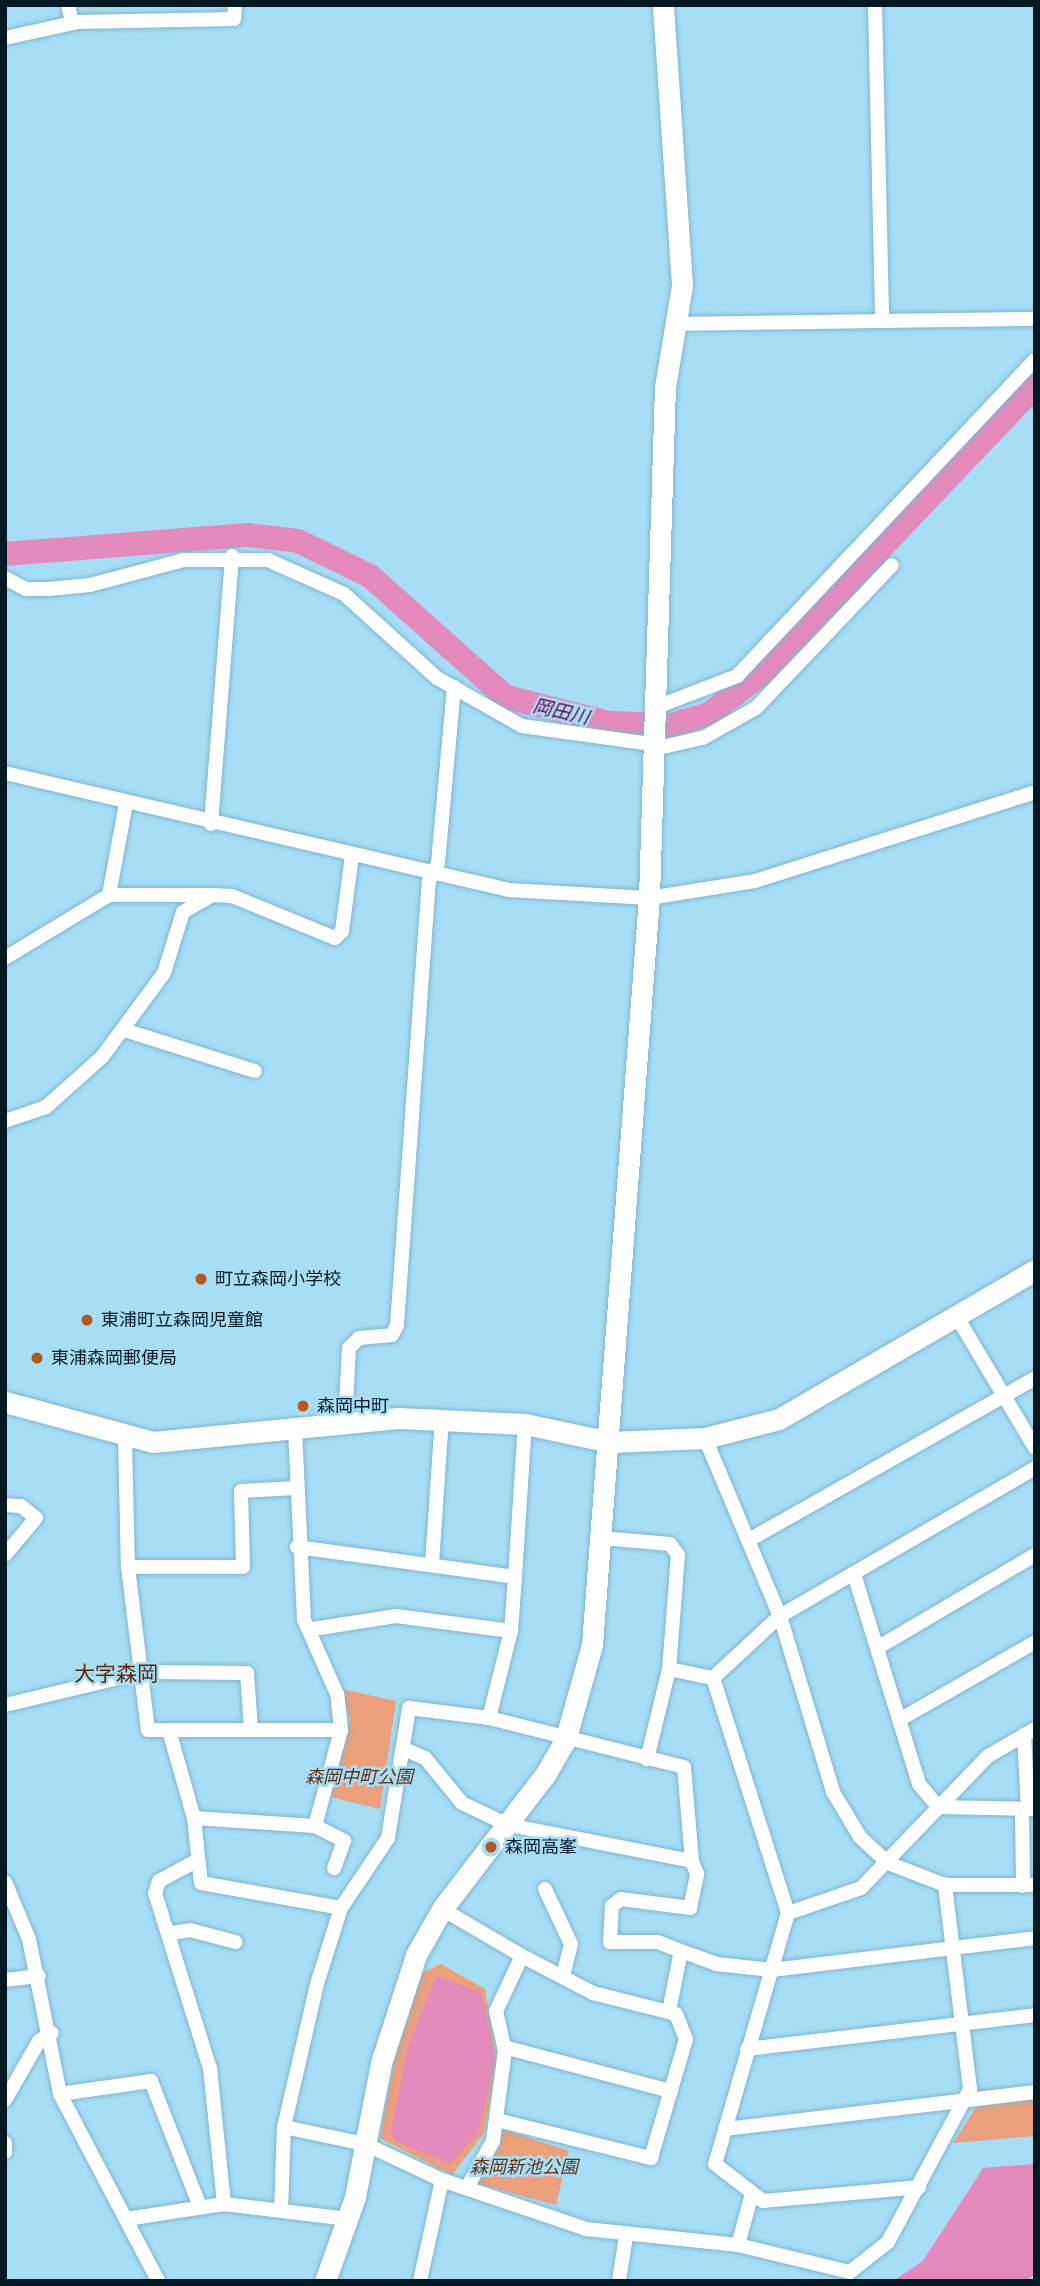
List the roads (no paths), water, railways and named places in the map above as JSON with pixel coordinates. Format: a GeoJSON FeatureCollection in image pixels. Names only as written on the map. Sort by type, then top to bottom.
{"type":"FeatureCollection","features":[{"type":"Feature","properties":{"kind":"street"},"geometry":{"type":"LineString","coordinates":[[68,5],[72,23]]}},
{"type":"Feature","properties":{"kind":"street"},"geometry":{"type":"LineString","coordinates":[[5,38],[72,23],[234,19],[234,5]]}},
{"type":"Feature","properties":{"kind":"street"},"geometry":{"type":"LineString","coordinates":[[325,2281],[348,2219],[396,2006],[442,1909],[508,1825],[565,1741],[592,1645],[610,1442],[649,898],[659,706],[666,387],[682,227],[663,78],[663,5]]}},
{"type":"Feature","properties":{"kind":"street"},"geometry":{"type":"LineString","coordinates":[[875,5],[882,320]]}},
{"type":"Feature","properties":{"kind":"street"},"geometry":{"type":"LineString","coordinates":[[674,324],[1035,318]]}},
{"type":"Feature","properties":{"kind":"street"},"geometry":{"type":"LineString","coordinates":[[659,706],[737,676],[1035,360]]}},
{"type":"Feature","properties":{"kind":"street"},"geometry":{"type":"LineString","coordinates":[[211,824],[232,556]]}},
{"type":"Feature","properties":{"kind":"street"},"geometry":{"type":"LineString","coordinates":[[5,578],[26,589],[90,586],[161,564],[232,556],[268,560],[325,582],[454,687],[522,726],[657,744],[703,738],[756,708],[892,565]]}},
{"type":"Feature","properties":{"kind":"street"},"geometry":{"type":"LineString","coordinates":[[345,1424],[349,1348],[359,1338],[392,1335],[397,1325],[434,872],[454,687]]}},
{"type":"Feature","properties":{"kind":"street"},"geometry":{"type":"LineString","coordinates":[[5,773],[211,824],[520,892],[649,898],[755,881],[1035,792]]}},
{"type":"Feature","properties":{"kind":"street"},"geometry":{"type":"LineString","coordinates":[[109,894],[126,803]]}},
{"type":"Feature","properties":{"kind":"street"},"geometry":{"type":"LineString","coordinates":[[5,958],[109,894],[212,895],[247,900],[335,938],[342,931],[352,855]]}},
{"type":"Feature","properties":{"kind":"street"},"geometry":{"type":"LineString","coordinates":[[5,1121],[58,1099],[124,1030],[171,958],[183,912],[212,895]]}},
{"type":"Feature","properties":{"kind":"street"},"geometry":{"type":"LineString","coordinates":[[124,1030],[255,1071]]}},
{"type":"Feature","properties":{"kind":"street"},"geometry":{"type":"LineString","coordinates":[[5,1402],[125,1438],[153,1443],[345,1424],[442,1418],[524,1424],[610,1442],[705,1438],[779,1419],[1035,1270]]}},
{"type":"Feature","properties":{"kind":"street"},"geometry":{"type":"LineString","coordinates":[[957,1317],[1002,1397],[1035,1448]]}},
{"type":"Feature","properties":{"kind":"street"},"geometry":{"type":"LineString","coordinates":[[749,1540],[1035,1378]]}},
{"type":"Feature","properties":{"kind":"street"},"geometry":{"type":"LineString","coordinates":[[432,1564],[442,1418]]}},
{"type":"Feature","properties":{"kind":"street"},"geometry":{"type":"LineString","coordinates":[[489,1718],[511,1631],[524,1424]]}},
{"type":"Feature","properties":{"kind":"street"},"geometry":{"type":"LineString","coordinates":[[295,1431],[297,1547],[304,1620],[313,1629],[337,1694],[341,1730],[321,1785],[315,1826]]}},
{"type":"Feature","properties":{"kind":"street"},"geometry":{"type":"LineString","coordinates":[[125,1438],[128,1567],[144,1672],[148,1730],[170,1734],[251,1730],[341,1730]]}},
{"type":"Feature","properties":{"kind":"street"},"geometry":{"type":"LineString","coordinates":[[705,1438],[780,1616],[833,1792],[860,1837],[888,1863],[945,1885],[1029,1885],[1029,1732]]}},
{"type":"Feature","properties":{"kind":"street"},"geometry":{"type":"LineString","coordinates":[[713,1678],[780,1616],[1035,1468]]}},
{"type":"Feature","properties":{"kind":"street"},"geometry":{"type":"LineString","coordinates":[[128,1567],[243,1567],[241,1491],[295,1488]]}},
{"type":"Feature","properties":{"kind":"street"},"geometry":{"type":"LineString","coordinates":[[5,1505],[21,1506],[36,1518],[5,1555]]}},
{"type":"Feature","properties":{"kind":"street"},"geometry":{"type":"LineString","coordinates":[[602,1538],[670,1544],[677,1555],[669,1669],[647,1759]]}},
{"type":"Feature","properties":{"kind":"street"},"geometry":{"type":"LineString","coordinates":[[297,1547],[515,1577]]}},
{"type":"Feature","properties":{"kind":"street"},"geometry":{"type":"LineString","coordinates":[[877,1648],[1035,1555]]}},
{"type":"Feature","properties":{"kind":"street"},"geometry":{"type":"LineString","coordinates":[[855,1574],[911,1767],[938,1807]]}},
{"type":"Feature","properties":{"kind":"street"},"geometry":{"type":"LineString","coordinates":[[313,1629],[396,1616],[511,1631]]}},
{"type":"Feature","properties":{"kind":"street"},"geometry":{"type":"LineString","coordinates":[[899,1720],[1035,1642]]}},
{"type":"Feature","properties":{"kind":"street"},"geometry":{"type":"LineString","coordinates":[[669,1669],[713,1678]]}},
{"type":"Feature","properties":{"kind":"street"},"geometry":{"type":"LineString","coordinates":[[5,1705],[144,1672],[247,1673],[251,1730]]}},
{"type":"Feature","properties":{"kind":"street"},"geometry":{"type":"LineString","coordinates":[[713,1678],[788,1913],[715,2164],[751,2197],[919,2187]]}},
{"type":"Feature","properties":{"kind":"street"},"geometry":{"type":"LineString","coordinates":[[281,2211],[284,2127],[341,1908],[388,1838],[409,1708],[489,1718],[565,1741],[684,1767],[692,1861],[697,1874],[690,1908],[621,1899],[612,1906],[610,1941],[658,1942],[716,1964],[772,1970],[1035,1938]]}},
{"type":"Feature","properties":{"kind":"street"},"geometry":{"type":"LineString","coordinates":[[788,1913],[846,1897],[888,1863],[989,1756],[1029,1732]]}},
{"type":"Feature","properties":{"kind":"street"},"geometry":{"type":"LineString","coordinates":[[170,1734],[194,1818],[201,1883],[341,1908]]}},
{"type":"Feature","properties":{"kind":"street"},"geometry":{"type":"LineString","coordinates":[[404,1749],[425,1758],[462,1803],[508,1825],[692,1861]]}},
{"type":"Feature","properties":{"kind":"street"},"geometry":{"type":"LineString","coordinates":[[938,1807],[1028,1809]]}},
{"type":"Feature","properties":{"kind":"street"},"geometry":{"type":"LineString","coordinates":[[194,1818],[315,1826],[344,1841],[334,1868]]}},
{"type":"Feature","properties":{"kind":"street"},"geometry":{"type":"LineString","coordinates":[[198,1860],[159,1881],[155,1893],[172,1933],[220,2118],[224,2204]]}},
{"type":"Feature","properties":{"kind":"street"},"geometry":{"type":"LineString","coordinates":[[5,1882],[39,1976],[52,2033],[60,2094],[158,2281]]}},
{"type":"Feature","properties":{"kind":"street"},"geometry":{"type":"LineString","coordinates":[[284,2127],[365,2144],[442,2180],[626,2236],[738,2245],[850,2272],[888,2242],[967,2100],[962,2024],[945,1885]]}},
{"type":"Feature","properties":{"kind":"street"},"geometry":{"type":"LineString","coordinates":[[545,1889],[571,1944],[563,1977]]}},
{"type":"Feature","properties":{"kind":"street"},"geometry":{"type":"LineString","coordinates":[[442,1909],[522,1956],[593,1993],[669,2011]]}},
{"type":"Feature","properties":{"kind":"street"},"geometry":{"type":"LineString","coordinates":[[172,1933],[190,1930],[235,1942]]}},
{"type":"Feature","properties":{"kind":"street"},"geometry":{"type":"LineString","coordinates":[[497,2120],[651,2158],[686,2039],[669,2011],[681,1951]]}},
{"type":"Feature","properties":{"kind":"street"},"geometry":{"type":"LineString","coordinates":[[467,2188],[493,2141],[504,2047],[496,2011],[522,1956]]}},
{"type":"Feature","properties":{"kind":"street"},"geometry":{"type":"LineString","coordinates":[[5,1980],[39,1976]]}},
{"type":"Feature","properties":{"kind":"street"},"geometry":{"type":"LineString","coordinates":[[747,2049],[1035,2015]]}},
{"type":"Feature","properties":{"kind":"street"},"geometry":{"type":"LineString","coordinates":[[5,2100],[39,2042],[52,2033]]}},
{"type":"Feature","properties":{"kind":"street"},"geometry":{"type":"LineString","coordinates":[[504,2047],[671,2091]]}},
{"type":"Feature","properties":{"kind":"street"},"geometry":{"type":"LineString","coordinates":[[60,2094],[151,2081],[199,2204]]}},
{"type":"Feature","properties":{"kind":"street"},"geometry":{"type":"LineString","coordinates":[[725,2129],[1035,2092]]}},
{"type":"Feature","properties":{"kind":"street"},"geometry":{"type":"LineString","coordinates":[[5,2143],[5,2152]]}},
{"type":"Feature","properties":{"kind":"street"},"geometry":{"type":"LineString","coordinates":[[420,2281],[442,2180]]}},
{"type":"Feature","properties":{"kind":"street"},"geometry":{"type":"LineString","coordinates":[[738,2245],[751,2197]]}},
{"type":"Feature","properties":{"kind":"street"},"geometry":{"type":"LineString","coordinates":[[126,2219],[199,2204],[224,2204],[348,2219]]}},
{"type":"Feature","properties":{"kind":"street"},"geometry":{"type":"LineString","coordinates":[[619,2281],[626,2236]]}},
{"type":"Feature","properties":{"kind":"waterway","name":"岡田川"},"geometry":{"type":"LineString","coordinates":[[5,554],[248,535],[298,541],[370,576],[506,697],[609,723],[671,725],[709,714],[760,675],[1035,386]]}},
{"type":"Feature","properties":{"kind":"place","name":"町立森岡小学校"},"geometry":{"type":"Point","coordinates":[201,1279]}},
{"type":"Feature","properties":{"kind":"place","name":"東浦町立森岡児童館"},"geometry":{"type":"Point","coordinates":[87,1320]}},
{"type":"Feature","properties":{"kind":"place","name":"東浦森岡郵便局"},"geometry":{"type":"Point","coordinates":[37,1358]}},
{"type":"Feature","properties":{"kind":"place","name":"森岡中町"},"geometry":{"type":"Point","coordinates":[303,1406]}},
{"type":"Feature","properties":{"kind":"place","name":"森岡高峯"},"geometry":{"type":"Point","coordinates":[491,1847]}},
{"type":"Feature","properties":{"kind":"district","name":"大字森岡"},"geometry":{"type":"Point","coordinates":[116,1673]}},
{"type":"Feature","properties":{"kind":"park label","name":"森岡中町公園"},"geometry":{"type":"Point","coordinates":[359,1777]}},
{"type":"Feature","properties":{"kind":"park label","name":"森岡新池公園"},"geometry":{"type":"Point","coordinates":[524,2167]}}]}
